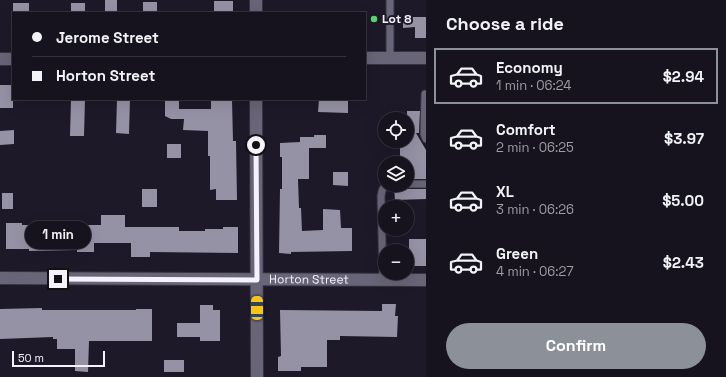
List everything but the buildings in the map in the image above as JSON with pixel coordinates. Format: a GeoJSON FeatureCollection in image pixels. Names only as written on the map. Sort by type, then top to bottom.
{"type":"FeatureCollection","features":[{"type":"Feature","properties":{"kind":"street"},"geometry":{"type":"LineString","coordinates":[[256,0],[256,12]]}},
{"type":"Feature","properties":{"kind":"street"},"geometry":{"type":"LineString","coordinates":[[366,58],[426,58]]}},
{"type":"Feature","properties":{"kind":"street"},"geometry":{"type":"LineString","coordinates":[[0,59],[12,59]]}},
{"type":"Feature","properties":{"kind":"street"},"geometry":{"type":"LineString","coordinates":[[256,100],[257,377]]}},
{"type":"Feature","properties":{"kind":"street","name":"Horton Street"},"geometry":{"type":"LineString","coordinates":[[0,278],[378,280]]}},
{"type":"Feature","properties":{"kind":"street","name":"Horton Street"},"geometry":{"type":"LineString","coordinates":[[414,280],[426,280]]}},
{"type":"Feature","properties":{"kind":"lane"},"geometry":{"type":"LineString","coordinates":[[390,0],[390,58]]}},
{"type":"Feature","properties":{"kind":"lane"},"geometry":{"type":"LineString","coordinates":[[426,94],[424,134],[426,139]]}},
{"type":"Feature","properties":{"kind":"lane"},"geometry":{"type":"LineString","coordinates":[[414,184],[426,184]]}},
{"type":"Feature","properties":{"kind":"lane"},"geometry":{"type":"LineString","coordinates":[[382,192],[382,244]]}},
{"type":"Feature","properties":{"kind":"place","name":"Lot 8"},"geometry":{"type":"Point","coordinates":[374,19]}},
{"type":"Feature","properties":{"kind":"route"},"geometry":{"type":"LineString","coordinates":[[58,279],[257,280],[256,145]]}}]}
